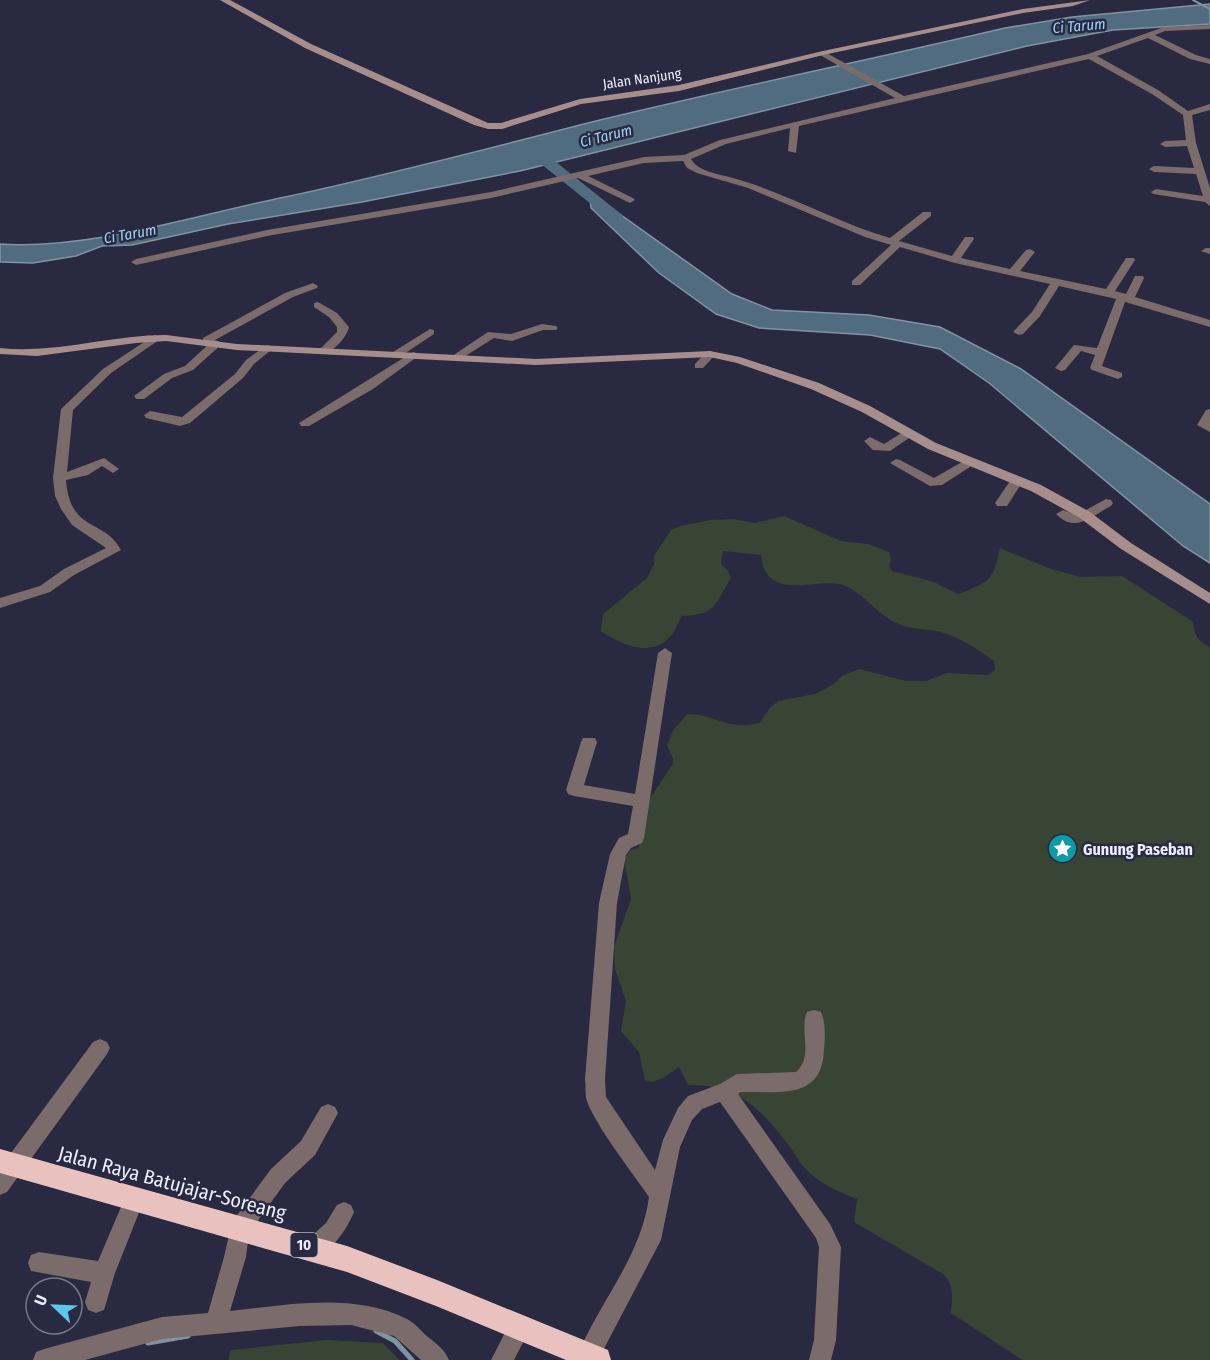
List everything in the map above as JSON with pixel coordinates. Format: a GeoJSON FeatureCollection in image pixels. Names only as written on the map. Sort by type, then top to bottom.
{"type":"FeatureCollection","features":[{"type":"Feature","properties":{"kind":"highway","name":"Jalan Raya Batujajar-Soreang"},"geometry":{"type":"LineString","coordinates":[[4,1170],[134,1200],[313,1248],[437,1293],[593,1358]]}},
{"type":"Feature","properties":{"kind":"main road","name":"Jalan Nanjung"},"geometry":{"type":"LineString","coordinates":[[224,0],[308,46],[481,124],[502,126],[561,106],[679,88],[823,53],[1081,1]]}},
{"type":"Feature","properties":{"kind":"main road"},"geometry":{"type":"LineString","coordinates":[[0,351],[24,353],[155,338],[267,348],[536,362],[710,354],[762,366],[815,386],[866,409],[908,433],[969,462],[1017,481],[1065,513]]}},
{"type":"Feature","properties":{"kind":"main road"},"geometry":{"type":"LineString","coordinates":[[1085,515],[1126,546],[1210,599]]}},
{"type":"Feature","properties":{"kind":"street"},"geometry":{"type":"LineString","coordinates":[[136,262],[267,233],[400,211],[554,181],[644,160],[686,158],[723,142],[900,97],[1090,56],[1147,34],[1175,27],[1210,27]]}},
{"type":"Feature","properties":{"kind":"street"},"geometry":{"type":"LineString","coordinates":[[1147,34],[1193,57],[1210,62]]}},
{"type":"Feature","properties":{"kind":"street"},"geometry":{"type":"LineString","coordinates":[[823,53],[900,97]]}},
{"type":"Feature","properties":{"kind":"street"},"geometry":{"type":"LineString","coordinates":[[1090,56],[1150,88],[1187,114],[1191,143],[1210,202]]}},
{"type":"Feature","properties":{"kind":"street"},"geometry":{"type":"LineString","coordinates":[[1187,114],[1210,107]]}},
{"type":"Feature","properties":{"kind":"street"},"geometry":{"type":"LineString","coordinates":[[793,151],[795,124]]}},
{"type":"Feature","properties":{"kind":"street"},"geometry":{"type":"LineString","coordinates":[[1165,144],[1191,143]]}},
{"type":"Feature","properties":{"kind":"street"},"geometry":{"type":"LineString","coordinates":[[686,158],[690,166],[700,171],[751,186],[854,230],[895,243],[955,260],[1126,297],[1210,324]]}},
{"type":"Feature","properties":{"kind":"street"},"geometry":{"type":"LineString","coordinates":[[1154,169],[1199,171]]}},
{"type":"Feature","properties":{"kind":"street"},"geometry":{"type":"LineString","coordinates":[[575,176],[630,201]]}},
{"type":"Feature","properties":{"kind":"street"},"geometry":{"type":"LineString","coordinates":[[1156,192],[1210,202]]}},
{"type":"Feature","properties":{"kind":"street"},"geometry":{"type":"LineString","coordinates":[[856,283],[927,214]]}},
{"type":"Feature","properties":{"kind":"street"},"geometry":{"type":"LineString","coordinates":[[955,260],[969,239]]}},
{"type":"Feature","properties":{"kind":"street"},"geometry":{"type":"LineString","coordinates":[[1013,272],[1030,252]]}},
{"type":"Feature","properties":{"kind":"street"},"geometry":{"type":"LineString","coordinates":[[1109,293],[1130,260]]}},
{"type":"Feature","properties":{"kind":"street"},"geometry":{"type":"LineString","coordinates":[[1118,375],[1096,368],[1126,297],[1139,278]]}},
{"type":"Feature","properties":{"kind":"street"},"geometry":{"type":"LineString","coordinates":[[1019,332],[1036,314],[1057,281]]}},
{"type":"Feature","properties":{"kind":"street"},"geometry":{"type":"LineString","coordinates":[[140,396],[168,376],[189,368],[212,342],[289,295],[313,286]]}},
{"type":"Feature","properties":{"kind":"street"},"geometry":{"type":"LineString","coordinates":[[318,305],[333,315],[343,327],[342,333],[325,350]]}},
{"type":"Feature","properties":{"kind":"street"},"geometry":{"type":"LineString","coordinates":[[455,358],[490,335],[512,338],[542,327],[552,328]]}},
{"type":"Feature","properties":{"kind":"street"},"geometry":{"type":"LineString","coordinates":[[397,354],[430,332]]}},
{"type":"Feature","properties":{"kind":"street"},"geometry":{"type":"LineString","coordinates":[[0,603],[45,589],[69,572],[114,550],[108,542],[83,528],[71,516],[62,500],[59,478],[69,406],[106,371],[155,338]]}},
{"type":"Feature","properties":{"kind":"street"},"geometry":{"type":"LineString","coordinates":[[1061,368],[1078,347],[1101,352]]}},
{"type":"Feature","properties":{"kind":"street"},"geometry":{"type":"LineString","coordinates":[[150,415],[180,422],[186,420],[239,376],[249,362],[267,348]]}},
{"type":"Feature","properties":{"kind":"street"},"geometry":{"type":"LineString","coordinates":[[699,366],[710,354]]}},
{"type":"Feature","properties":{"kind":"street"},"geometry":{"type":"LineString","coordinates":[[305,423],[369,386],[412,355]]}},
{"type":"Feature","properties":{"kind":"street"},"geometry":{"type":"LineString","coordinates":[[1210,413],[1203,425],[1210,428]]}},
{"type":"Feature","properties":{"kind":"street"},"geometry":{"type":"LineString","coordinates":[[870,441],[878,447],[886,448],[908,433]]}},
{"type":"Feature","properties":{"kind":"street"},"geometry":{"type":"LineString","coordinates":[[59,478],[83,472],[93,465],[104,462],[113,469]]}},
{"type":"Feature","properties":{"kind":"street"},"geometry":{"type":"LineString","coordinates":[[896,462],[930,482],[937,482],[969,462]]}},
{"type":"Feature","properties":{"kind":"street"},"geometry":{"type":"LineString","coordinates":[[1002,503],[1017,481]]}},
{"type":"Feature","properties":{"kind":"street"},"geometry":{"type":"LineString","coordinates":[[1065,513],[1078,520],[1106,503]]}},
{"type":"Feature","properties":{"kind":"street"},"geometry":{"type":"LineString","coordinates":[[660,1195],[645,1177],[596,1098],[595,1079],[608,903],[618,854],[625,843],[636,838],[665,653]]}},
{"type":"Feature","properties":{"kind":"street"},"geometry":{"type":"LineString","coordinates":[[588,742],[574,790],[642,801]]}},
{"type":"Feature","properties":{"kind":"street"},"geometry":{"type":"LineString","coordinates":[[593,1358],[614,1304],[641,1262],[657,1225],[660,1195],[670,1147],[688,1108],[695,1102],[726,1091],[736,1083],[800,1082],[808,1078],[812,1070],[814,1018]]}},
{"type":"Feature","properties":{"kind":"street"},"geometry":{"type":"LineString","coordinates":[[4,1170],[100,1048]]}},
{"type":"Feature","properties":{"kind":"street"},"geometry":{"type":"LineString","coordinates":[[726,1091],[823,1231],[830,1247],[825,1340],[820,1360]]}},
{"type":"Feature","properties":{"kind":"street"},"geometry":{"type":"LineString","coordinates":[[216,1322],[235,1257],[239,1229],[278,1176],[308,1148],[328,1113]]}},
{"type":"Feature","properties":{"kind":"street"},"geometry":{"type":"LineString","coordinates":[[96,1302],[104,1273],[134,1200]]}},
{"type":"Feature","properties":{"kind":"street"},"geometry":{"type":"LineString","coordinates":[[313,1248],[333,1230],[344,1212]]}},
{"type":"Feature","properties":{"kind":"street"},"geometry":{"type":"LineString","coordinates":[[39,1263],[104,1273]]}},
{"type":"Feature","properties":{"kind":"street"},"geometry":{"type":"LineString","coordinates":[[44,1360],[162,1328],[300,1315],[351,1314],[380,1320],[401,1328],[438,1360]]}},
{"type":"Feature","properties":{"kind":"street"},"geometry":{"type":"LineString","coordinates":[[502,1360],[520,1327]]}},
{"type":"Feature","properties":{"kind":"green space"},"geometry":{"type":"Polygon","coordinates":[[[784,516],[841,541],[868,544],[889,552],[891,559],[889,565],[892,571],[934,582],[958,594],[977,587],[988,579],[995,568],[1000,548],[1051,569],[1081,577],[1122,576],[1192,621],[1199,639],[1210,647],[1210,1360],[1022,1360],[951,1313],[951,1287],[943,1274],[854,1222],[857,1199],[828,1186],[809,1172],[779,1133],[747,1101],[721,1089],[688,1085],[679,1067],[663,1078],[652,1082],[645,1080],[639,1052],[621,1031],[626,1001],[615,969],[614,947],[631,899],[624,859],[631,850],[638,848],[643,837],[648,801],[673,764],[667,745],[674,729],[687,714],[738,725],[759,723],[778,701],[815,694],[834,684],[842,676],[859,669],[906,681],[926,681],[947,673],[988,675],[995,670],[994,661],[969,644],[941,632],[896,623],[848,587],[824,583],[784,584],[773,580],[765,571],[761,555],[723,551],[721,564],[731,578],[717,602],[701,614],[681,616],[675,630],[667,640],[648,648],[637,647],[625,644],[601,631],[603,614],[647,578],[654,564],[654,556],[671,530],[711,520],[733,519],[755,523],[784,516]]]}},
{"type":"Feature","properties":{"kind":"green space"},"geometry":{"type":"Polygon","coordinates":[[[327,1340],[383,1343],[399,1360],[228,1360],[231,1350],[327,1340]]]}},
{"type":"Feature","properties":{"kind":"water","name":"Ci Tarum"},"geometry":{"type":"Polygon","coordinates":[[[1210,4],[1210,24],[1113,30],[1027,46],[520,171],[362,202],[228,224],[132,245],[102,246],[76,256],[33,263],[0,262],[0,244],[70,242],[106,237],[363,180],[596,121],[1005,28],[1072,17],[1210,4]]]}},
{"type":"Feature","properties":{"kind":"water"},"geometry":{"type":"Polygon","coordinates":[[[590,198],[597,198],[732,294],[772,310],[869,315],[940,327],[1021,369],[1210,504],[1210,563],[1183,546],[989,383],[940,349],[870,335],[759,328],[716,314],[659,273],[591,208],[590,198]]]}},
{"type":"Feature","properties":{"kind":"waterway"},"geometry":{"type":"LineString","coordinates":[[1193,0],[1210,9]]}},
{"type":"Feature","properties":{"kind":"waterway"},"geometry":{"type":"LineString","coordinates":[[536,153],[616,217]]}},
{"type":"Feature","properties":{"kind":"waterway"},"geometry":{"type":"LineString","coordinates":[[376,1331],[395,1341],[412,1360]]}},
{"type":"Feature","properties":{"kind":"waterway"},"geometry":{"type":"LineString","coordinates":[[148,1343],[188,1336]]}},
{"type":"Feature","properties":{"kind":"place","name":"Gunung Paseban"},"geometry":{"type":"Point","coordinates":[1062,849]}}]}
